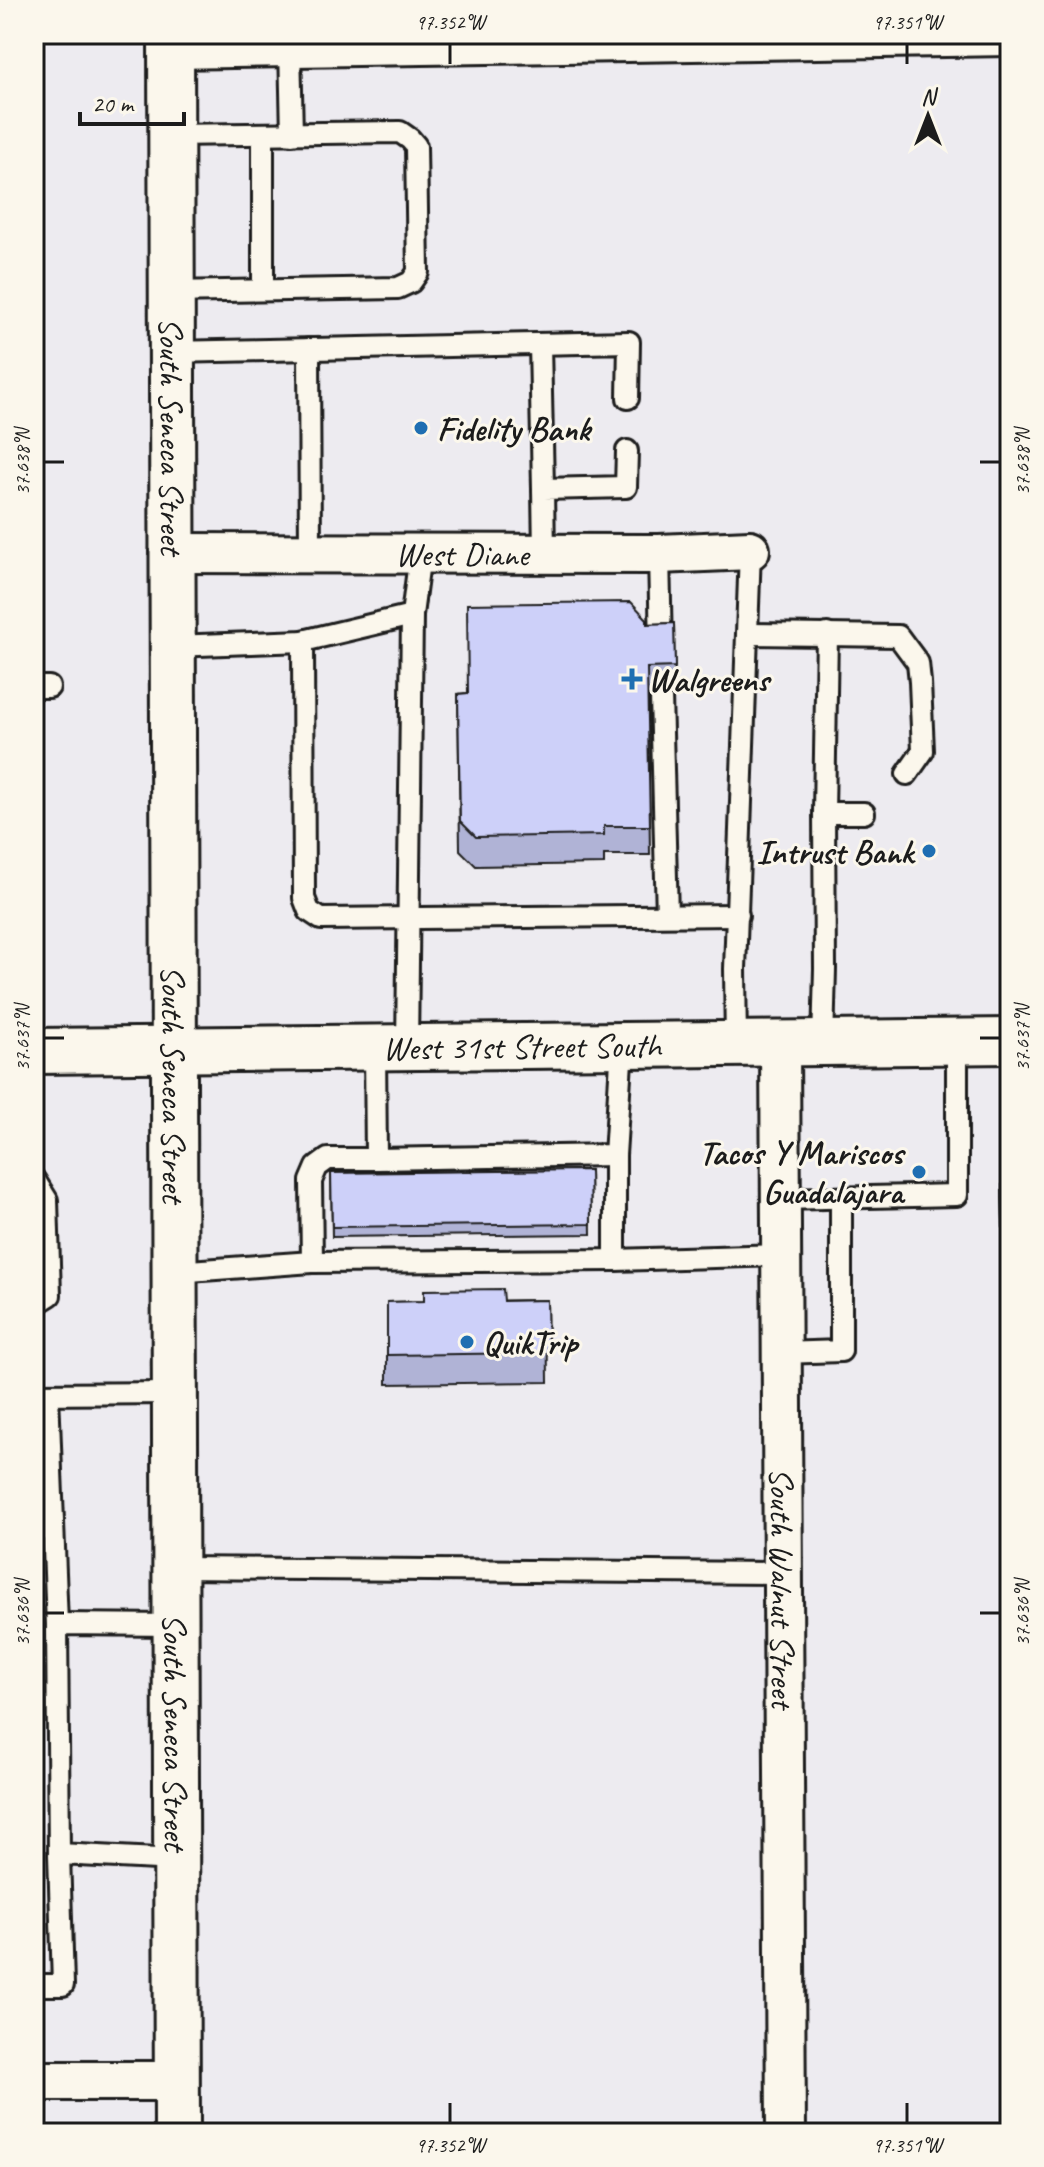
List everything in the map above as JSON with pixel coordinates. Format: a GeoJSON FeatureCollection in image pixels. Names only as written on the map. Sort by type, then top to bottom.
{"type":"FeatureCollection","features":[{"type":"Feature","properties":{"kind":"street"},"geometry":{"type":"LineString","coordinates":[[171,42],[290,47],[392,40],[1010,36]]}},
{"type":"Feature","properties":{"kind":"street","name":"South Seneca Street"},"geometry":{"type":"LineString","coordinates":[[171,42],[177,2133]]}},
{"type":"Feature","properties":{"kind":"street","name":"West Diane"},"geometry":{"type":"LineString","coordinates":[[172,553],[659,554],[750,550]]}},
{"type":"Feature","properties":{"kind":"street","name":"West 31st Street South"},"geometry":{"type":"LineString","coordinates":[[34,1051],[1010,1041]]}},
{"type":"Feature","properties":{"kind":"street","name":"South Walnut Street"},"geometry":{"type":"LineString","coordinates":[[780,1044],[786,2133]]}},
{"type":"Feature","properties":{"kind":"street"},"geometry":{"type":"LineString","coordinates":[[34,2081],[177,2081]]}},
{"type":"Feature","properties":{"kind":"lane"},"geometry":{"type":"LineString","coordinates":[[290,47],[292,134]]}},
{"type":"Feature","properties":{"kind":"lane"},"geometry":{"type":"LineString","coordinates":[[171,135],[400,132],[416,146],[418,272],[411,282],[398,288],[171,292]]}},
{"type":"Feature","properties":{"kind":"lane"},"geometry":{"type":"LineString","coordinates":[[263,134],[263,290]]}},
{"type":"Feature","properties":{"kind":"lane"},"geometry":{"type":"LineString","coordinates":[[171,352],[629,342],[628,398]]}},
{"type":"Feature","properties":{"kind":"lane"},"geometry":{"type":"LineString","coordinates":[[540,344],[544,554]]}},
{"type":"Feature","properties":{"kind":"lane"},"geometry":{"type":"LineString","coordinates":[[309,349],[310,554]]}},
{"type":"Feature","properties":{"kind":"lane"},"geometry":{"type":"LineString","coordinates":[[543,489],[626,487],[627,451]]}},
{"type":"Feature","properties":{"kind":"lane"},"geometry":{"type":"LineString","coordinates":[[736,1044],[735,969],[750,550]]}},
{"type":"Feature","properties":{"kind":"lane"},"geometry":{"type":"LineString","coordinates":[[376,1159],[409,919],[412,615],[420,554]]}},
{"type":"Feature","properties":{"kind":"lane"},"geometry":{"type":"LineString","coordinates":[[659,554],[661,653]]}},
{"type":"Feature","properties":{"kind":"lane"},"geometry":{"type":"LineString","coordinates":[[173,646],[303,641],[412,615]]}},
{"type":"Feature","properties":{"kind":"lane"},"geometry":{"type":"LineString","coordinates":[[747,634],[898,636],[918,663],[923,751],[907,774]]}},
{"type":"Feature","properties":{"kind":"lane"},"geometry":{"type":"LineString","coordinates":[[823,1043],[827,634]]}},
{"type":"Feature","properties":{"kind":"lane"},"geometry":{"type":"LineString","coordinates":[[303,641],[304,898],[309,911],[321,919],[738,915]]}},
{"type":"Feature","properties":{"kind":"lane"},"geometry":{"type":"LineString","coordinates":[[661,696],[667,915]]}},
{"type":"Feature","properties":{"kind":"lane"},"geometry":{"type":"LineString","coordinates":[[824,813],[864,813]]}},
{"type":"Feature","properties":{"kind":"lane"},"geometry":{"type":"LineString","coordinates":[[781,1199],[957,1195],[957,1041]]}},
{"type":"Feature","properties":{"kind":"lane"},"geometry":{"type":"LineString","coordinates":[[615,1260],[615,1155],[622,1045]]}},
{"type":"Feature","properties":{"kind":"lane"},"geometry":{"type":"LineString","coordinates":[[312,1262],[311,1181],[317,1167],[328,1159],[615,1155]]}},
{"type":"Feature","properties":{"kind":"lane"},"geometry":{"type":"LineString","coordinates":[[34,1179],[47,1200],[50,1295],[34,1305]]}},
{"type":"Feature","properties":{"kind":"lane"},"geometry":{"type":"LineString","coordinates":[[782,1353],[841,1351],[841,1198]]}},
{"type":"Feature","properties":{"kind":"lane"},"geometry":{"type":"LineString","coordinates":[[175,1272],[312,1262],[615,1260],[782,1255]]}},
{"type":"Feature","properties":{"kind":"lane"},"geometry":{"type":"LineString","coordinates":[[34,1985],[63,1985],[57,1624],[41,1394],[176,1393]]}},
{"type":"Feature","properties":{"kind":"lane"},"geometry":{"type":"LineString","coordinates":[[176,1568],[783,1573]]}},
{"type":"Feature","properties":{"kind":"lane"},"geometry":{"type":"LineString","coordinates":[[57,1624],[176,1625]]}},
{"type":"Feature","properties":{"kind":"lane"},"geometry":{"type":"LineString","coordinates":[[59,1854],[177,1860]]}},
{"type":"Feature","properties":{"kind":"building"},"geometry":{"type":"Polygon","coordinates":[[[1004,508],[1010,508],[1010,788],[1007,788],[1004,508]]]}},
{"type":"Feature","properties":{"kind":"building","name":"Walgreens"},"geometry":{"type":"Polygon","coordinates":[[[631,602],[647,619],[647,624],[674,623],[675,667],[647,668],[650,826],[604,826],[604,835],[476,837],[460,821],[458,694],[468,693],[467,604],[631,602]]]}},
{"type":"Feature","properties":{"kind":"building"},"geometry":{"type":"Polygon","coordinates":[[[590,1170],[591,1224],[332,1227],[331,1173],[590,1170]]]}},
{"type":"Feature","properties":{"kind":"building"},"geometry":{"type":"Polygon","coordinates":[[[1002,1185],[1010,1185],[1010,1292],[1005,1292],[1002,1185]]]}},
{"type":"Feature","properties":{"kind":"building"},"geometry":{"type":"Polygon","coordinates":[[[34,1195],[40,1195],[41,1262],[34,1262],[34,1195]]]}},
{"type":"Feature","properties":{"kind":"building"},"geometry":{"type":"Polygon","coordinates":[[[503,1289],[504,1301],[547,1300],[548,1353],[387,1355],[387,1302],[424,1301],[424,1290],[503,1289]]]}},
{"type":"Feature","properties":{"kind":"place","name":"Fidelity Bank"},"geometry":{"type":"Point","coordinates":[421,428]}},
{"type":"Feature","properties":{"kind":"place","name":"Walgreens"},"geometry":{"type":"Point","coordinates":[632,679]}},
{"type":"Feature","properties":{"kind":"place","name":"Intrust Bank"},"geometry":{"type":"Point","coordinates":[929,851]}},
{"type":"Feature","properties":{"kind":"place","name":"Tacos Y Mariscos Guadalajara"},"geometry":{"type":"Point","coordinates":[919,1172]}},
{"type":"Feature","properties":{"kind":"place","name":"QuikTrip"},"geometry":{"type":"Point","coordinates":[467,1342]}}]}
